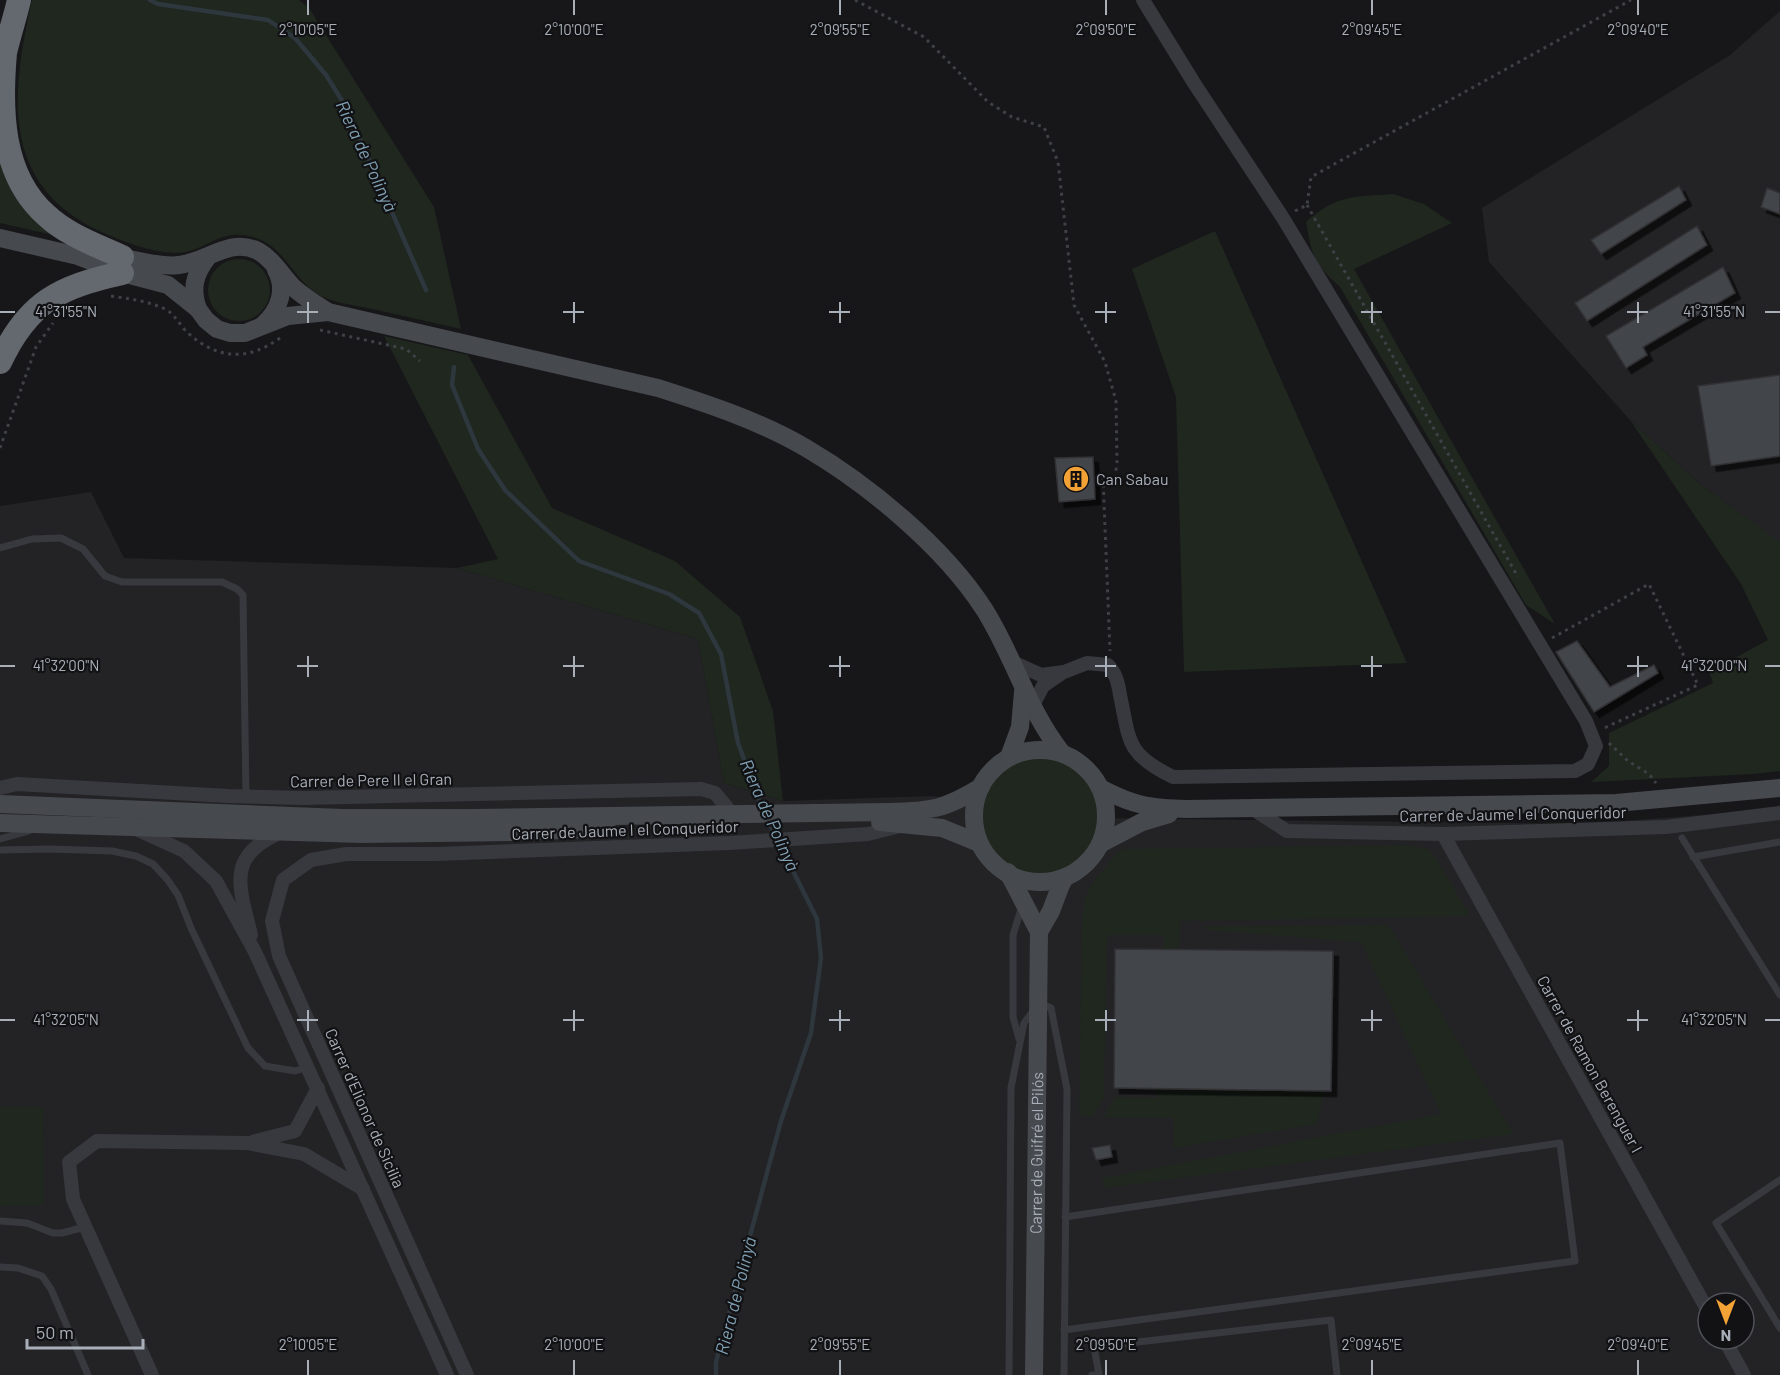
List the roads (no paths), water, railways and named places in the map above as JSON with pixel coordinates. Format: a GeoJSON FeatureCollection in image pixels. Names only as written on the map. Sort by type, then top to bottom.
{"type":"FeatureCollection","features":[{"type":"Feature","properties":{"kind":"highway"},"geometry":{"type":"LineString","coordinates":[[19,0],[5,54],[2,78],[2,127],[10,165],[45,215],[122,265]]}},
{"type":"Feature","properties":{"kind":"highway"},"geometry":{"type":"LineString","coordinates":[[0,362],[8,345],[29,316],[55,294],[122,265]]}},
{"type":"Feature","properties":{"kind":"main road"},"geometry":{"type":"LineString","coordinates":[[0,238],[122,265],[176,266],[207,258]]}},
{"type":"Feature","properties":{"kind":"main road"},"geometry":{"type":"LineString","coordinates":[[198,309],[194,296],[194,283],[198,269],[207,258],[219,250],[232,246],[246,247],[260,252],[272,262],[295,289],[328,312]]}},
{"type":"Feature","properties":{"kind":"main road"},"geometry":{"type":"LineString","coordinates":[[259,328],[271,318],[280,298],[279,276],[272,262]]}},
{"type":"Feature","properties":{"kind":"main road"},"geometry":{"type":"LineString","coordinates":[[122,265],[168,285],[198,309],[206,320],[230,333],[245,333],[288,316],[328,312],[658,388],[758,424],[805,447],[882,501],[919,533],[950,566],[984,608],[1040,724],[1062,753]]}},
{"type":"Feature","properties":{"kind":"main road"},"geometry":{"type":"LineString","coordinates":[[1009,757],[1020,727],[1023,690]]}},
{"type":"Feature","properties":{"kind":"main road"},"geometry":{"type":"LineString","coordinates":[[1187,809],[1142,822],[1119,832],[1100,844],[1082,867],[1065,877],[1057,880],[1034,881],[1008,872],[990,859],[979,843],[974,814],[975,802],[981,787],[993,771],[1009,757],[1044,751],[1062,753],[1075,760],[1087,769],[1102,789],[1130,803],[1141,806],[1187,809],[1565,805],[1668,799],[1780,788]]}},
{"type":"Feature","properties":{"kind":"main road"},"geometry":{"type":"LineString","coordinates":[[782,818],[934,809],[947,806],[981,787]]}},
{"type":"Feature","properties":{"kind":"main road"},"geometry":{"type":"LineString","coordinates":[[1100,844],[1105,825],[1102,789]]}},
{"type":"Feature","properties":{"kind":"main road"},"geometry":{"type":"LineString","coordinates":[[0,804],[342,818],[743,817],[868,821],[950,830],[979,843]]}},
{"type":"Feature","properties":{"kind":"main road"},"geometry":{"type":"LineString","coordinates":[[0,823],[127,825],[362,834],[513,832],[743,817]]}},
{"type":"Feature","properties":{"kind":"main road","name":"Carrer de Guifré el Pilós"},"geometry":{"type":"LineString","coordinates":[[1008,872],[1039,932]]}},
{"type":"Feature","properties":{"kind":"main road","name":"Carrer de Guifré el Pilós"},"geometry":{"type":"LineString","coordinates":[[1034,1375],[1039,932],[1051,911],[1065,877]]}},
{"type":"Feature","properties":{"kind":"street"},"geometry":{"type":"LineString","coordinates":[[1012,662],[1041,675],[1064,672],[1088,663],[1108,664],[1116,675],[1130,741],[1140,758],[1173,777],[1575,771],[1588,764],[1596,746],[1589,728],[1283,218],[1143,0]]}},
{"type":"Feature","properties":{"kind":"street"},"geometry":{"type":"LineString","coordinates":[[1032,707],[1043,686],[1064,672]]}},
{"type":"Feature","properties":{"kind":"street","name":"Carrer de Pere II el Gran"},"geometry":{"type":"LineString","coordinates":[[0,788],[17,784],[303,798],[701,789],[715,794],[743,817]]}},
{"type":"Feature","properties":{"kind":"street","name":"Carrer de Jaume I el Conqueridor"},"geometry":{"type":"LineString","coordinates":[[1253,809],[1287,831],[1443,834],[1666,827],[1780,813]]}},
{"type":"Feature","properties":{"kind":"street"},"geometry":{"type":"LineString","coordinates":[[127,825],[184,851],[216,881],[255,952],[447,1375]]}},
{"type":"Feature","properties":{"kind":"street","name":"Carrer de Jaume I el Conqueridor"},"geometry":{"type":"LineString","coordinates":[[346,854],[436,854],[729,843],[868,834],[905,825]]}},
{"type":"Feature","properties":{"kind":"street"},"geometry":{"type":"LineString","coordinates":[[255,952],[239,884],[242,867],[250,851],[267,838],[282,831]]}},
{"type":"Feature","properties":{"kind":"street","name":"Carrer de Ramon Berenguer I"},"geometry":{"type":"LineString","coordinates":[[1443,834],[1697,1291]]}},
{"type":"Feature","properties":{"kind":"street","name":"Carrer d'Elionor de Sicilia"},"geometry":{"type":"LineString","coordinates":[[346,854],[311,860],[283,880],[272,921],[279,956],[467,1375]]}},
{"type":"Feature","properties":{"kind":"street"},"geometry":{"type":"LineString","coordinates":[[247,1143],[295,1131],[318,1088]]}},
{"type":"Feature","properties":{"kind":"street"},"geometry":{"type":"LineString","coordinates":[[152,1375],[73,1198],[69,1162],[97,1141],[247,1143],[304,1154],[363,1189]]}},
{"type":"Feature","properties":{"kind":"street"},"geometry":{"type":"LineString","coordinates":[[1731,1351],[1744,1375]]}},
{"type":"Feature","properties":{"kind":"lane"},"geometry":{"type":"LineString","coordinates":[[0,548],[32,539],[61,538],[83,549],[105,576],[122,582],[222,582],[237,589],[243,595],[246,796]]}},
{"type":"Feature","properties":{"kind":"lane"},"geometry":{"type":"LineString","coordinates":[[0,839],[51,824]]}},
{"type":"Feature","properties":{"kind":"lane"},"geometry":{"type":"LineString","coordinates":[[1682,838],[1780,994]]}},
{"type":"Feature","properties":{"kind":"lane"},"geometry":{"type":"LineString","coordinates":[[1693,857],[1780,842]]}},
{"type":"Feature","properties":{"kind":"lane"},"geometry":{"type":"LineString","coordinates":[[0,850],[112,851],[136,856],[153,864],[178,895],[191,928],[248,1048],[265,1066],[295,1071],[308,1066]]}},
{"type":"Feature","properties":{"kind":"lane"},"geometry":{"type":"LineString","coordinates":[[1020,1042],[1013,1017],[1013,935],[1023,903]]}},
{"type":"Feature","properties":{"kind":"lane"},"geometry":{"type":"LineString","coordinates":[[1009,1375],[1011,1088],[1024,1023],[1038,1003],[1051,1008],[1067,1089],[1064,1375]]}},
{"type":"Feature","properties":{"kind":"lane"},"geometry":{"type":"LineString","coordinates":[[1064,1330],[1575,1261],[1560,1143],[1065,1217]]}},
{"type":"Feature","properties":{"kind":"lane"},"geometry":{"type":"LineString","coordinates":[[1780,1180],[1716,1223],[1780,1328]]}},
{"type":"Feature","properties":{"kind":"lane"},"geometry":{"type":"LineString","coordinates":[[0,1221],[27,1223],[53,1233],[85,1227]]}},
{"type":"Feature","properties":{"kind":"lane"},"geometry":{"type":"LineString","coordinates":[[0,1267],[18,1268],[42,1276],[51,1288],[88,1375]]}},
{"type":"Feature","properties":{"kind":"lane"},"geometry":{"type":"LineString","coordinates":[[1096,1375],[1094,1347],[1331,1320],[1337,1375]]}},
{"type":"Feature","properties":{"kind":"waterway","name":"Riera de Polinyà"},"geometry":{"type":"LineString","coordinates":[[150,0],[158,4],[268,20],[295,38],[326,75],[346,107],[426,290]]}},
{"type":"Feature","properties":{"kind":"waterway","name":"Riera de Polinyà"},"geometry":{"type":"LineString","coordinates":[[454,367],[452,385],[478,449],[505,490],[579,561],[669,594],[699,613],[721,654],[738,743],[762,808]]}},
{"type":"Feature","properties":{"kind":"waterway","name":"Riera de Polinyà"},"geometry":{"type":"LineString","coordinates":[[716,1375],[716,1362],[781,1121],[811,1033],[821,958],[817,919],[767,819]]}},
{"type":"Feature","properties":{"kind":"place","name":"Can Sabau"},"geometry":{"type":"Point","coordinates":[1076,479]}}]}
